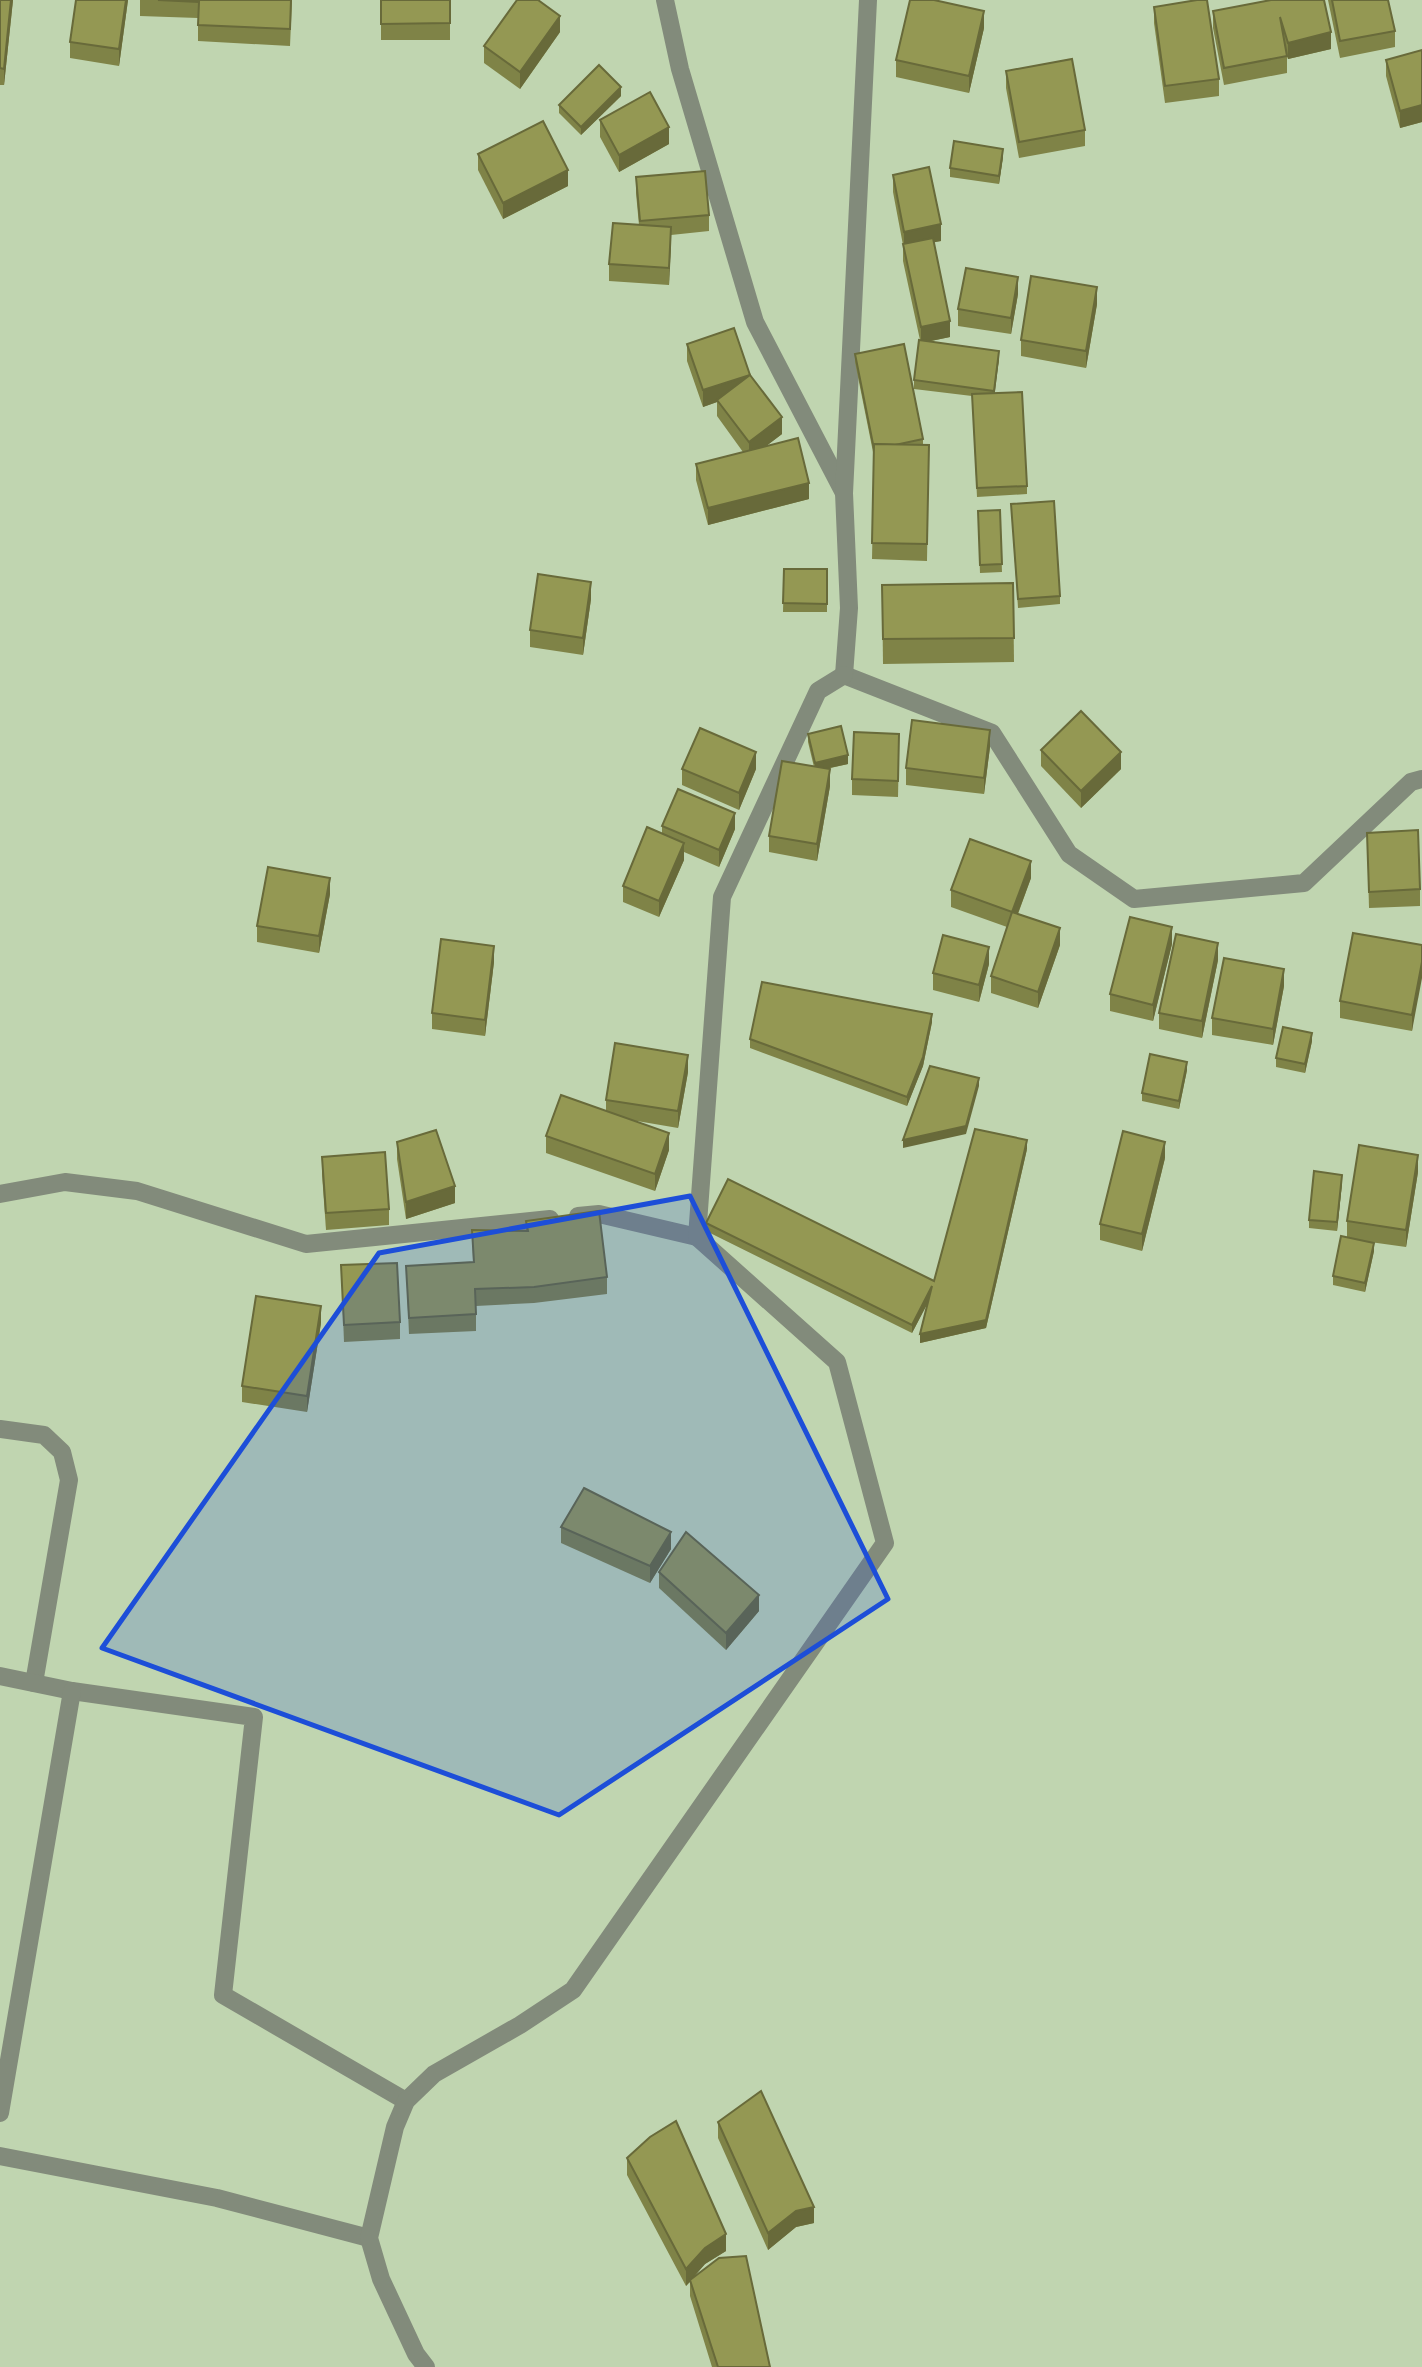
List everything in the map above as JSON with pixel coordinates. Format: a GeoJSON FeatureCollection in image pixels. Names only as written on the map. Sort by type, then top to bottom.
{"type":"FeatureCollection","features":[{"type":"Feature","properties":{"kind":"street"},"geometry":{"type":"LineString","coordinates":[[665,0],[680,69],[755,321],[844,493]]}},
{"type":"Feature","properties":{"kind":"street"},"geometry":{"type":"LineString","coordinates":[[844,675],[849,608],[844,493],[868,0]]}},
{"type":"Feature","properties":{"kind":"street"},"geometry":{"type":"LineString","coordinates":[[844,675],[992,733],[1069,854],[1134,899],[1304,883],[1411,782],[1422,779]]}},
{"type":"Feature","properties":{"kind":"street"},"geometry":{"type":"LineString","coordinates":[[698,1237],[722,897],[818,691],[844,675]]}},
{"type":"Feature","properties":{"kind":"street"},"geometry":{"type":"LineString","coordinates":[[0,1194],[65,1182],[137,1191],[306,1244],[599,1214],[698,1237],[836,1362],[885,1543],[573,1990],[520,2025],[434,2074],[406,2101],[396,2127],[369,2238],[381,2279],[416,2354],[426,2367]]}},
{"type":"Feature","properties":{"kind":"street"},"geometry":{"type":"LineString","coordinates":[[0,1429],[44,1435],[62,1452],[69,1480],[34,1683]]}},
{"type":"Feature","properties":{"kind":"street"},"geometry":{"type":"LineString","coordinates":[[0,1676],[72,1692],[254,1717],[223,1995],[406,2101]]}},
{"type":"Feature","properties":{"kind":"street"},"geometry":{"type":"LineString","coordinates":[[0,2113],[72,1692]]}},
{"type":"Feature","properties":{"kind":"street"},"geometry":{"type":"LineString","coordinates":[[0,2156],[217,2199],[369,2238]]}},
{"type":"Feature","properties":{"kind":"highlighted area"},"geometry":{"type":"Polygon","coordinates":[[[690,1196],[888,1599],[559,1815],[102,1648],[379,1253],[690,1196]]]}},
{"type":"Feature","properties":{"kind":"building"},"geometry":{"type":"Polygon","coordinates":[[[0,0],[11,0],[4,69],[0,68],[0,0]]]}},
{"type":"Feature","properties":{"kind":"building"},"geometry":{"type":"Polygon","coordinates":[[[76,0],[126,0],[119,49],[70,42],[76,0]]]}},
{"type":"Feature","properties":{"kind":"building"},"geometry":{"type":"Polygon","coordinates":[[[158,0],[291,0],[290,29],[198,25],[199,2],[158,0]]]}},
{"type":"Feature","properties":{"kind":"building"},"geometry":{"type":"Polygon","coordinates":[[[381,0],[450,0],[450,23],[381,24],[381,0]]]}},
{"type":"Feature","properties":{"kind":"building"},"geometry":{"type":"Polygon","coordinates":[[[517,0],[538,0],[560,16],[520,72],[484,46],[517,0]]]}},
{"type":"Feature","properties":{"kind":"building"},"geometry":{"type":"Polygon","coordinates":[[[910,0],[934,0],[984,11],[969,76],[896,60],[910,0]]]}},
{"type":"Feature","properties":{"kind":"building"},"geometry":{"type":"Polygon","coordinates":[[[1207,0],[1219,79],[1165,86],[1154,7],[1207,0]]]}},
{"type":"Feature","properties":{"kind":"building"},"geometry":{"type":"Polygon","coordinates":[[[1271,0],[1324,0],[1331,32],[1288,43],[1280,17],[1287,56],[1224,68],[1213,11],[1271,0]]]}},
{"type":"Feature","properties":{"kind":"building"},"geometry":{"type":"Polygon","coordinates":[[[1332,0],[1388,0],[1395,31],[1340,41],[1332,0]]]}},
{"type":"Feature","properties":{"kind":"building"},"geometry":{"type":"Polygon","coordinates":[[[1422,50],[1422,105],[1400,111],[1386,60],[1422,50]]]}},
{"type":"Feature","properties":{"kind":"building"},"geometry":{"type":"Polygon","coordinates":[[[1072,59],[1085,130],[1019,142],[1006,71],[1072,59]]]}},
{"type":"Feature","properties":{"kind":"building"},"geometry":{"type":"Polygon","coordinates":[[[599,65],[621,87],[581,127],[559,105],[599,65]]]}},
{"type":"Feature","properties":{"kind":"building"},"geometry":{"type":"Polygon","coordinates":[[[650,92],[669,127],[619,155],[600,120],[650,92]]]}},
{"type":"Feature","properties":{"kind":"building"},"geometry":{"type":"Polygon","coordinates":[[[543,121],[568,170],[503,203],[478,154],[543,121]]]}},
{"type":"Feature","properties":{"kind":"building"},"geometry":{"type":"Polygon","coordinates":[[[954,141],[1003,149],[999,176],[950,168],[954,141]]]}},
{"type":"Feature","properties":{"kind":"building"},"geometry":{"type":"Polygon","coordinates":[[[929,167],[941,224],[904,232],[893,175],[929,167]]]}},
{"type":"Feature","properties":{"kind":"building"},"geometry":{"type":"Polygon","coordinates":[[[705,171],[709,215],[640,221],[636,177],[705,171]]]}},
{"type":"Feature","properties":{"kind":"building"},"geometry":{"type":"Polygon","coordinates":[[[613,223],[671,227],[669,268],[609,264],[613,223]]]}},
{"type":"Feature","properties":{"kind":"building"},"geometry":{"type":"Polygon","coordinates":[[[933,238],[950,321],[921,327],[903,244],[933,238]]]}},
{"type":"Feature","properties":{"kind":"building"},"geometry":{"type":"Polygon","coordinates":[[[966,268],[1018,277],[1011,318],[958,309],[966,268]]]}},
{"type":"Feature","properties":{"kind":"building"},"geometry":{"type":"Polygon","coordinates":[[[1031,276],[1097,287],[1086,351],[1021,340],[1031,276]]]}},
{"type":"Feature","properties":{"kind":"building"},"geometry":{"type":"Polygon","coordinates":[[[734,328],[750,375],[703,390],[687,344],[734,328]]]}},
{"type":"Feature","properties":{"kind":"building"},"geometry":{"type":"Polygon","coordinates":[[[919,340],[999,351],[994,391],[914,380],[919,340]]]}},
{"type":"Feature","properties":{"kind":"building"},"geometry":{"type":"Polygon","coordinates":[[[904,344],[923,439],[895,445],[874,444],[874,449],[855,354],[904,344]]]}},
{"type":"Feature","properties":{"kind":"building"},"geometry":{"type":"Polygon","coordinates":[[[750,375],[782,417],[749,442],[717,400],[750,375]]]}},
{"type":"Feature","properties":{"kind":"building"},"geometry":{"type":"Polygon","coordinates":[[[1022,392],[1027,486],[977,488],[972,394],[1022,392]]]}},
{"type":"Feature","properties":{"kind":"building"},"geometry":{"type":"Polygon","coordinates":[[[798,438],[809,483],[708,508],[696,464],[798,438]]]}},
{"type":"Feature","properties":{"kind":"building"},"geometry":{"type":"Polygon","coordinates":[[[874,444],[929,445],[927,544],[872,543],[874,444]]]}},
{"type":"Feature","properties":{"kind":"building"},"geometry":{"type":"Polygon","coordinates":[[[1054,501],[1060,596],[1018,599],[1011,504],[1054,501]]]}},
{"type":"Feature","properties":{"kind":"building"},"geometry":{"type":"Polygon","coordinates":[[[1000,510],[1002,564],[980,565],[978,511],[1000,510]]]}},
{"type":"Feature","properties":{"kind":"building"},"geometry":{"type":"Polygon","coordinates":[[[784,569],[827,569],[827,604],[783,603],[784,569]]]}},
{"type":"Feature","properties":{"kind":"building"},"geometry":{"type":"Polygon","coordinates":[[[538,574],[591,582],[583,638],[530,630],[538,574]]]}},
{"type":"Feature","properties":{"kind":"building"},"geometry":{"type":"Polygon","coordinates":[[[1013,583],[1014,638],[883,639],[882,585],[1013,583]]]}},
{"type":"Feature","properties":{"kind":"building"},"geometry":{"type":"Polygon","coordinates":[[[1081,711],[1121,752],[1081,791],[1041,750],[1081,711]]]}},
{"type":"Feature","properties":{"kind":"building"},"geometry":{"type":"Polygon","coordinates":[[[912,720],[990,730],[984,778],[906,768],[912,720]]]}},
{"type":"Feature","properties":{"kind":"building"},"geometry":{"type":"Polygon","coordinates":[[[841,726],[848,755],[815,763],[808,734],[841,726]]]}},
{"type":"Feature","properties":{"kind":"building"},"geometry":{"type":"Polygon","coordinates":[[[700,728],[756,752],[739,793],[682,769],[700,728]]]}},
{"type":"Feature","properties":{"kind":"building"},"geometry":{"type":"Polygon","coordinates":[[[854,732],[899,734],[898,781],[852,779],[854,732]]]}},
{"type":"Feature","properties":{"kind":"building"},"geometry":{"type":"Polygon","coordinates":[[[782,761],[830,769],[817,844],[769,836],[782,761]]]}},
{"type":"Feature","properties":{"kind":"building"},"geometry":{"type":"Polygon","coordinates":[[[678,789],[735,813],[719,850],[662,826],[678,789]]]}},
{"type":"Feature","properties":{"kind":"building"},"geometry":{"type":"Polygon","coordinates":[[[647,827],[684,843],[659,901],[623,886],[647,827]]]}},
{"type":"Feature","properties":{"kind":"building"},"geometry":{"type":"Polygon","coordinates":[[[1418,830],[1420,889],[1369,892],[1367,833],[1418,830]]]}},
{"type":"Feature","properties":{"kind":"building"},"geometry":{"type":"Polygon","coordinates":[[[970,839],[1031,861],[1012,912],[951,890],[970,839]]]}},
{"type":"Feature","properties":{"kind":"building"},"geometry":{"type":"Polygon","coordinates":[[[268,867],[330,878],[319,936],[257,926],[268,867]]]}},
{"type":"Feature","properties":{"kind":"building"},"geometry":{"type":"Polygon","coordinates":[[[1012,912],[1060,928],[1038,992],[991,976],[1012,912]]]}},
{"type":"Feature","properties":{"kind":"building"},"geometry":{"type":"Polygon","coordinates":[[[1130,917],[1172,927],[1153,1005],[1110,994],[1130,917]]]}},
{"type":"Feature","properties":{"kind":"building"},"geometry":{"type":"Polygon","coordinates":[[[1353,933],[1422,945],[1422,962],[1412,1015],[1340,1001],[1353,933]]]}},
{"type":"Feature","properties":{"kind":"building"},"geometry":{"type":"Polygon","coordinates":[[[1176,934],[1218,943],[1202,1021],[1159,1013],[1176,934]]]}},
{"type":"Feature","properties":{"kind":"building"},"geometry":{"type":"Polygon","coordinates":[[[943,935],[989,947],[979,985],[933,973],[943,935]]]}},
{"type":"Feature","properties":{"kind":"building"},"geometry":{"type":"Polygon","coordinates":[[[441,939],[494,946],[485,1020],[432,1013],[441,939]]]}},
{"type":"Feature","properties":{"kind":"building"},"geometry":{"type":"Polygon","coordinates":[[[1224,958],[1284,969],[1273,1029],[1212,1018],[1224,958]]]}},
{"type":"Feature","properties":{"kind":"building"},"geometry":{"type":"Polygon","coordinates":[[[762,982],[932,1014],[923,1057],[907,1097],[750,1039],[762,982]]]}},
{"type":"Feature","properties":{"kind":"building"},"geometry":{"type":"Polygon","coordinates":[[[1283,1027],[1312,1033],[1305,1064],[1276,1058],[1283,1027]]]}},
{"type":"Feature","properties":{"kind":"building"},"geometry":{"type":"Polygon","coordinates":[[[615,1043],[688,1055],[678,1111],[606,1100],[615,1043]]]}},
{"type":"Feature","properties":{"kind":"building"},"geometry":{"type":"Polygon","coordinates":[[[1150,1054],[1187,1062],[1179,1101],[1142,1093],[1150,1054]]]}},
{"type":"Feature","properties":{"kind":"building"},"geometry":{"type":"Polygon","coordinates":[[[930,1066],[979,1078],[966,1126],[903,1140],[930,1066]]]}},
{"type":"Feature","properties":{"kind":"building"},"geometry":{"type":"Polygon","coordinates":[[[561,1095],[669,1133],[655,1174],[546,1136],[561,1095]]]}},
{"type":"Feature","properties":{"kind":"building"},"geometry":{"type":"Polygon","coordinates":[[[975,1129],[1027,1140],[986,1320],[920,1334],[932,1286],[912,1325],[706,1223],[728,1179],[934,1281],[975,1129]]]}},
{"type":"Feature","properties":{"kind":"building"},"geometry":{"type":"Polygon","coordinates":[[[436,1130],[455,1186],[406,1202],[397,1142],[436,1130]]]}},
{"type":"Feature","properties":{"kind":"building"},"geometry":{"type":"Polygon","coordinates":[[[1123,1131],[1165,1142],[1142,1234],[1100,1224],[1123,1131]]]}},
{"type":"Feature","properties":{"kind":"building"},"geometry":{"type":"Polygon","coordinates":[[[1359,1145],[1418,1155],[1406,1230],[1347,1221],[1359,1145]]]}},
{"type":"Feature","properties":{"kind":"building"},"geometry":{"type":"Polygon","coordinates":[[[385,1152],[389,1209],[326,1213],[322,1157],[385,1152]]]}},
{"type":"Feature","properties":{"kind":"building"},"geometry":{"type":"Polygon","coordinates":[[[1314,1171],[1342,1175],[1337,1222],[1309,1220],[1314,1171]]]}},
{"type":"Feature","properties":{"kind":"building"},"geometry":{"type":"Polygon","coordinates":[[[599,1211],[607,1277],[534,1287],[475,1289],[476,1314],[409,1318],[406,1266],[474,1262],[472,1230],[528,1231],[526,1221],[599,1211]]]}},
{"type":"Feature","properties":{"kind":"building"},"geometry":{"type":"Polygon","coordinates":[[[1341,1236],[1374,1243],[1365,1283],[1333,1276],[1341,1236]]]}},
{"type":"Feature","properties":{"kind":"building"},"geometry":{"type":"Polygon","coordinates":[[[397,1263],[400,1322],[344,1325],[341,1265],[397,1263]]]}},
{"type":"Feature","properties":{"kind":"building"},"geometry":{"type":"Polygon","coordinates":[[[256,1296],[321,1306],[307,1396],[242,1386],[256,1296]]]}},
{"type":"Feature","properties":{"kind":"building"},"geometry":{"type":"Polygon","coordinates":[[[584,1488],[671,1532],[650,1566],[561,1527],[584,1488]]]}},
{"type":"Feature","properties":{"kind":"building"},"geometry":{"type":"Polygon","coordinates":[[[686,1532],[759,1595],[726,1633],[659,1572],[686,1532]]]}},
{"type":"Feature","properties":{"kind":"building"},"geometry":{"type":"Polygon","coordinates":[[[761,2091],[814,2207],[796,2211],[768,2233],[718,2122],[761,2091]]]}},
{"type":"Feature","properties":{"kind":"building"},"geometry":{"type":"Polygon","coordinates":[[[676,2121],[726,2234],[705,2248],[686,2269],[627,2158],[650,2137],[676,2121]]]}},
{"type":"Feature","properties":{"kind":"building"},"geometry":{"type":"Polygon","coordinates":[[[746,2256],[770,2367],[718,2367],[690,2280],[719,2258],[746,2256]]]}}]}
